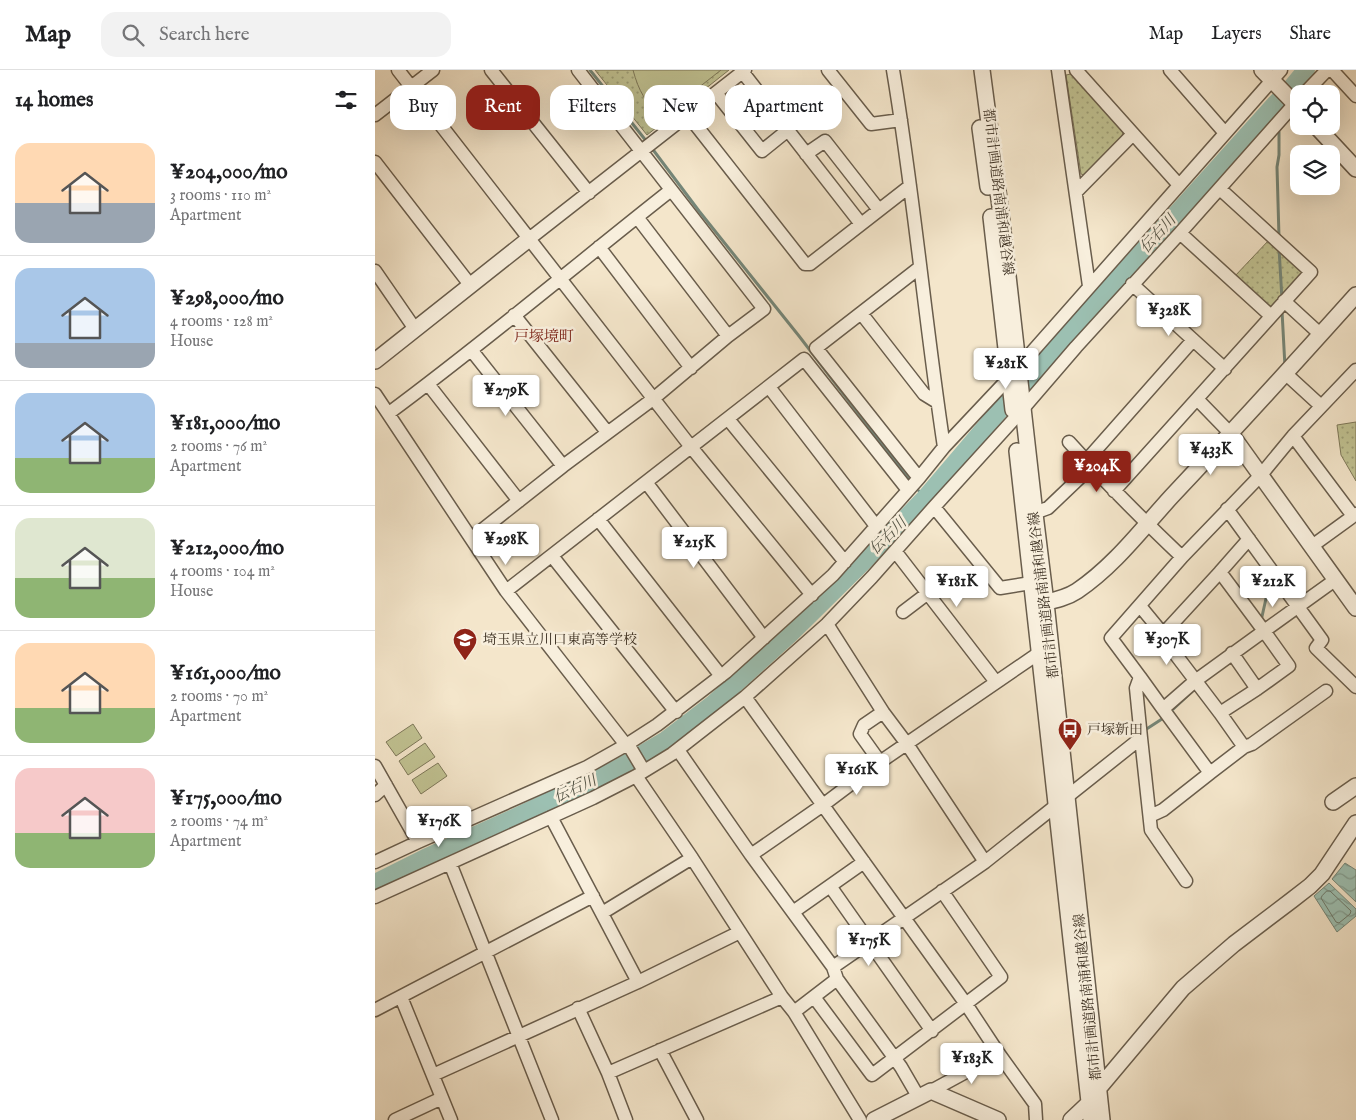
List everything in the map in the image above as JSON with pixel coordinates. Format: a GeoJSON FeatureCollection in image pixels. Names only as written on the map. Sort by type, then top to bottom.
{"type":"FeatureCollection","features":[{"type":"Feature","properties":{"kind":"street"},"geometry":{"type":"LineString","coordinates":[[398,70],[410,85]]}},
{"type":"Feature","properties":{"kind":"street"},"geometry":{"type":"LineString","coordinates":[[412,85],[433,70]]}},
{"type":"Feature","properties":{"kind":"street"},"geometry":{"type":"LineString","coordinates":[[491,70],[589,193]]}},
{"type":"Feature","properties":{"kind":"street"},"geometry":{"type":"LineString","coordinates":[[472,538],[607,432],[653,399],[728,336],[764,309],[578,70]]}},
{"type":"Feature","properties":{"kind":"street"},"geometry":{"type":"LineString","coordinates":[[828,70],[871,124],[901,120]]}},
{"type":"Feature","properties":{"kind":"street"},"geometry":{"type":"LineString","coordinates":[[893,70],[911,186],[919,268],[944,447]]}},
{"type":"Feature","properties":{"kind":"street","name":"都市計画道路南浦和越谷線"},"geometry":{"type":"LineString","coordinates":[[971,70],[1018,410],[1061,802],[1091,1120]]}},
{"type":"Feature","properties":{"kind":"street","name":"都市計画道路南浦和越谷線"},"geometry":{"type":"LineString","coordinates":[[982,70],[994,151],[1014,376]]}},
{"type":"Feature","properties":{"kind":"street"},"geometry":{"type":"LineString","coordinates":[[1058,70],[1089,286]]}},
{"type":"Feature","properties":{"kind":"street"},"geometry":{"type":"LineString","coordinates":[[1076,70],[1179,185]]}},
{"type":"Feature","properties":{"kind":"street"},"geometry":{"type":"LineString","coordinates":[[1170,70],[1225,133]]}},
{"type":"Feature","properties":{"kind":"street"},"geometry":{"type":"LineString","coordinates":[[1313,85],[1327,70]]}},
{"type":"Feature","properties":{"kind":"street"},"geometry":{"type":"LineString","coordinates":[[1332,70],[1356,96]]}},
{"type":"Feature","properties":{"kind":"street"},"geometry":{"type":"LineString","coordinates":[[725,104],[716,93],[743,71],[754,85]]}},
{"type":"Feature","properties":{"kind":"street"},"geometry":{"type":"LineString","coordinates":[[375,862],[587,767],[676,712],[721,676],[812,595],[845,562],[944,447],[1014,376],[1089,286],[1225,133],[1271,74],[1290,92]]}},
{"type":"Feature","properties":{"kind":"street"},"geometry":{"type":"LineString","coordinates":[[375,115],[390,103]]}},
{"type":"Feature","properties":{"kind":"street"},"geometry":{"type":"LineString","coordinates":[[375,897],[593,798],[640,774],[678,750],[745,697],[827,624],[872,577],[1018,410],[1290,111]]}},
{"type":"Feature","properties":{"kind":"street"},"geometry":{"type":"LineString","coordinates":[[445,130],[653,399],[812,595]]}},
{"type":"Feature","properties":{"kind":"street"},"geometry":{"type":"LineString","coordinates":[[375,361],[669,130]]}},
{"type":"Feature","properties":{"kind":"street"},"geometry":{"type":"LineString","coordinates":[[700,130],[805,264],[810,264],[911,186]]}},
{"type":"Feature","properties":{"kind":"street"},"geometry":{"type":"LineString","coordinates":[[745,130],[762,151],[788,130],[861,224]]}},
{"type":"Feature","properties":{"kind":"street"},"geometry":{"type":"LineString","coordinates":[[1076,192],[1133,134]]}},
{"type":"Feature","properties":{"kind":"street"},"geometry":{"type":"LineString","coordinates":[[1324,135],[1356,169]]}},
{"type":"Feature","properties":{"kind":"street"},"geometry":{"type":"LineString","coordinates":[[807,154],[825,141],[879,210]]}},
{"type":"Feature","properties":{"kind":"street"},"geometry":{"type":"LineString","coordinates":[[375,162],[471,286]]}},
{"type":"Feature","properties":{"kind":"street"},"geometry":{"type":"LineString","coordinates":[[1114,491],[1311,272],[1220,189]]}},
{"type":"Feature","properties":{"kind":"street"},"geometry":{"type":"LineString","coordinates":[[389,414],[471,351],[671,190]]}},
{"type":"Feature","properties":{"kind":"street"},"geometry":{"type":"LineString","coordinates":[[637,217],[728,336]]}},
{"type":"Feature","properties":{"kind":"street"},"geometry":{"type":"LineString","coordinates":[[1181,233],[1271,316]]}},
{"type":"Feature","properties":{"kind":"street"},"geometry":{"type":"LineString","coordinates":[[599,247],[691,368]]}},
{"type":"Feature","properties":{"kind":"street"},"geometry":{"type":"LineString","coordinates":[[919,268],[816,348],[919,478]]}},
{"type":"Feature","properties":{"kind":"street"},"geometry":{"type":"LineString","coordinates":[[375,271],[415,329]]}},
{"type":"Feature","properties":{"kind":"street"},"geometry":{"type":"LineString","coordinates":[[1132,284],[1225,368]]}},
{"type":"Feature","properties":{"kind":"street"},"geometry":{"type":"LineString","coordinates":[[1040,604],[1067,597],[1077,592],[1113,562],[1356,295]]}},
{"type":"Feature","properties":{"kind":"street"},"geometry":{"type":"LineString","coordinates":[[1284,301],[1320,334]]}},
{"type":"Feature","properties":{"kind":"street"},"geometry":{"type":"LineString","coordinates":[[861,313],[924,394],[937,402]]}},
{"type":"Feature","properties":{"kind":"street"},"geometry":{"type":"LineString","coordinates":[[514,315],[607,432]]}},
{"type":"Feature","properties":{"kind":"street"},"geometry":{"type":"LineString","coordinates":[[1029,515],[1048,508],[1088,464],[1193,340]]}},
{"type":"Feature","properties":{"kind":"street"},"geometry":{"type":"LineString","coordinates":[[471,351],[563,466]]}},
{"type":"Feature","properties":{"kind":"street"},"geometry":{"type":"LineString","coordinates":[[506,591],[805,359],[908,490]]}},
{"type":"Feature","properties":{"kind":"street"},"geometry":{"type":"LineString","coordinates":[[1210,773],[1111,638],[1182,557],[1261,476],[1293,436],[1356,370]]}},
{"type":"Feature","properties":{"kind":"street"},"geometry":{"type":"LineString","coordinates":[[1285,373],[1321,406]]}},
{"type":"Feature","properties":{"kind":"street"},"geometry":{"type":"LineString","coordinates":[[429,384],[519,501]]}},
{"type":"Feature","properties":{"kind":"street"},"geometry":{"type":"LineString","coordinates":[[769,387],[876,526]]}},
{"type":"Feature","properties":{"kind":"street"},"geometry":{"type":"LineString","coordinates":[[375,394],[506,591],[627,744],[640,774],[692,858],[782,997],[794,1012],[860,1120]]}},
{"type":"Feature","properties":{"kind":"street"},"geometry":{"type":"LineString","coordinates":[[1197,400],[1231,434],[1356,608]]}},
{"type":"Feature","properties":{"kind":"street"},"geometry":{"type":"LineString","coordinates":[[728,419],[845,562]]}},
{"type":"Feature","properties":{"kind":"street"},"geometry":{"type":"LineString","coordinates":[[1293,436],[1354,515],[1312,546]]}},
{"type":"Feature","properties":{"kind":"street"},"geometry":{"type":"LineString","coordinates":[[1069,442],[1114,491],[1182,557]]}},
{"type":"Feature","properties":{"kind":"street"},"geometry":{"type":"LineString","coordinates":[[646,482],[764,638]]}},
{"type":"Feature","properties":{"kind":"street"},"geometry":{"type":"LineString","coordinates":[[934,507],[1000,588],[1031,583]]}},
{"type":"Feature","properties":{"kind":"street"},"geometry":{"type":"LineString","coordinates":[[1227,509],[1322,640],[1316,648],[1351,673],[1356,687]]}},
{"type":"Feature","properties":{"kind":"street","name":"都市計画道路南浦和越谷線"},"geometry":{"type":"LineString","coordinates":[[1029,515],[1031,583],[1040,604],[1039,653],[1061,802],[1102,1120]]}},
{"type":"Feature","properties":{"kind":"street"},"geometry":{"type":"LineString","coordinates":[[598,519],[721,676]]}},
{"type":"Feature","properties":{"kind":"street"},"geometry":{"type":"LineString","coordinates":[[1163,634],[1249,539]]}},
{"type":"Feature","properties":{"kind":"street"},"geometry":{"type":"LineString","coordinates":[[895,551],[997,682]]}},
{"type":"Feature","properties":{"kind":"street"},"geometry":{"type":"LineString","coordinates":[[552,556],[676,712]]}},
{"type":"Feature","properties":{"kind":"street"},"geometry":{"type":"LineString","coordinates":[[1220,572],[1289,666],[1220,713]]}},
{"type":"Feature","properties":{"kind":"street"},"geometry":{"type":"LineString","coordinates":[[1163,709],[1195,681],[1335,580]]}},
{"type":"Feature","properties":{"kind":"street"},"geometry":{"type":"LineString","coordinates":[[903,612],[928,593]]}},
{"type":"Feature","properties":{"kind":"street"},"geometry":{"type":"LineString","coordinates":[[1140,606],[1163,634],[1244,747]]}},
{"type":"Feature","properties":{"kind":"street"},"geometry":{"type":"LineString","coordinates":[[827,624],[883,712],[907,744],[985,862]]}},
{"type":"Feature","properties":{"kind":"street"},"geometry":{"type":"LineString","coordinates":[[751,855],[823,805],[880,762],[1039,653]]}},
{"type":"Feature","properties":{"kind":"street"},"geometry":{"type":"LineString","coordinates":[[1232,654],[1257,689]]}},
{"type":"Feature","properties":{"kind":"street"},"geometry":{"type":"LineString","coordinates":[[1140,677],[1136,688],[1151,830],[1187,881]]}},
{"type":"Feature","properties":{"kind":"street"},"geometry":{"type":"LineString","coordinates":[[1149,816],[1163,810],[1244,747],[1252,744],[1326,691]]}},
{"type":"Feature","properties":{"kind":"street"},"geometry":{"type":"LineString","coordinates":[[745,697],[966,1004],[1035,1104],[1036,1120]]}},
{"type":"Feature","properties":{"kind":"street"},"geometry":{"type":"LineString","coordinates":[[880,762],[860,734],[864,725],[883,712]]}},
{"type":"Feature","properties":{"kind":"street"},"geometry":{"type":"LineString","coordinates":[[794,1012],[814,997],[835,973],[869,942],[985,862],[1141,738]]}},
{"type":"Feature","properties":{"kind":"street"},"geometry":{"type":"LineString","coordinates":[[678,750],[895,1057],[925,1094],[998,1120]]}},
{"type":"Feature","properties":{"kind":"street"},"geometry":{"type":"LineString","coordinates":[[375,766],[418,842]]}},
{"type":"Feature","properties":{"kind":"street"},"geometry":{"type":"LineString","coordinates":[[375,795],[386,785]]}},
{"type":"Feature","properties":{"kind":"street"},"geometry":{"type":"LineString","coordinates":[[1333,802],[1356,786]]}},
{"type":"Feature","properties":{"kind":"street"},"geometry":{"type":"LineString","coordinates":[[551,817],[638,982]]}},
{"type":"Feature","properties":{"kind":"street"},"geometry":{"type":"LineString","coordinates":[[1071,1120],[1089,1103],[1099,1088],[1183,988],[1233,944],[1311,886],[1322,874],[1356,823]]}},
{"type":"Feature","properties":{"kind":"street"},"geometry":{"type":"LineString","coordinates":[[602,913],[692,858]]}},
{"type":"Feature","properties":{"kind":"street"},"geometry":{"type":"LineString","coordinates":[[793,912],[864,862]]}},
{"type":"Feature","properties":{"kind":"street"},"geometry":{"type":"LineString","coordinates":[[450,863],[552,1120]]}},
{"type":"Feature","properties":{"kind":"street"},"geometry":{"type":"LineString","coordinates":[[830,886],[932,1031]]}},
{"type":"Feature","properties":{"kind":"street"},"geometry":{"type":"LineString","coordinates":[[814,997],[873,1075],[1001,977],[942,891]]}},
{"type":"Feature","properties":{"kind":"street"},"geometry":{"type":"LineString","coordinates":[[375,1010],[593,896]]}},
{"type":"Feature","properties":{"kind":"street"},"geometry":{"type":"LineString","coordinates":[[433,1075],[638,982],[740,932]]}},
{"type":"Feature","properties":{"kind":"street"},"geometry":{"type":"LineString","coordinates":[[401,997],[451,1120]]}},
{"type":"Feature","properties":{"kind":"street"},"geometry":{"type":"LineString","coordinates":[[608,1073],[782,997]]}},
{"type":"Feature","properties":{"kind":"street"},"geometry":{"type":"LineString","coordinates":[[578,1008],[608,1073],[626,1120]]}},
{"type":"Feature","properties":{"kind":"street"},"geometry":{"type":"LineString","coordinates":[[660,1050],[696,1120]]}},
{"type":"Feature","properties":{"kind":"street"},"geometry":{"type":"LineString","coordinates":[[874,1120],[999,1054]]}},
{"type":"Feature","properties":{"kind":"street"},"geometry":{"type":"LineString","coordinates":[[395,1120],[442,1098]]}},
{"type":"Feature","properties":{"kind":"green space"},"geometry":{"type":"Polygon","coordinates":[[[595,70],[729,70],[710,85],[644,85],[644,130],[653,130],[647,135],[634,119],[634,85],[607,85],[595,70]]]}},
{"type":"Feature","properties":{"kind":"green space"},"geometry":{"type":"Polygon","coordinates":[[[633,70],[721,70],[702,85],[644,85],[644,97],[633,70]]]}},
{"type":"Feature","properties":{"kind":"green space"},"geometry":{"type":"Polygon","coordinates":[[[1071,74],[1123,132],[1122,136],[1086,176],[1081,174],[1066,75],[1071,74]]]}},
{"type":"Feature","properties":{"kind":"green space"},"geometry":{"type":"Polygon","coordinates":[[[1269,240],[1301,269],[1302,277],[1274,306],[1268,307],[1234,277],[1269,240]]]}},
{"type":"Feature","properties":{"kind":"green space"},"geometry":{"type":"Polygon","coordinates":[[[1356,422],[1356,481],[1341,455],[1337,425],[1356,422]]]}},
{"type":"Feature","properties":{"kind":"green space"},"geometry":{"type":"Polygon","coordinates":[[[413,724],[422,738],[396,756],[386,742],[413,724]]]}},
{"type":"Feature","properties":{"kind":"green space"},"geometry":{"type":"Polygon","coordinates":[[[425,743],[435,757],[408,775],[399,761],[425,743]]]}},
{"type":"Feature","properties":{"kind":"green space"},"geometry":{"type":"Polygon","coordinates":[[[438,763],[447,776],[421,794],[412,780],[438,763]]]}},
{"type":"Feature","properties":{"kind":"water"},"geometry":{"type":"Polygon","coordinates":[[[1345,863],[1356,870],[1356,902],[1332,879],[1345,863]]]}},
{"type":"Feature","properties":{"kind":"water"},"geometry":{"type":"Polygon","coordinates":[[[1329,883],[1356,909],[1356,916],[1337,932],[1314,896],[1329,883]]]}},
{"type":"Feature","properties":{"kind":"waterway"},"geometry":{"type":"LineString","coordinates":[[590,70],[647,142]]}},
{"type":"Feature","properties":{"kind":"waterway","name":"伝右川"},"geometry":{"type":"LineString","coordinates":[[375,883],[617,769],[666,740],[713,704],[790,634],[925,498],[1000,410],[1306,70]]}},
{"type":"Feature","properties":{"kind":"waterway"},"geometry":{"type":"LineString","coordinates":[[1266,116],[1273,125]]}},
{"type":"Feature","properties":{"kind":"waterway"},"geometry":{"type":"LineString","coordinates":[[1277,129],[1279,132],[1277,167],[1279,237]]}},
{"type":"Feature","properties":{"kind":"waterway"},"geometry":{"type":"LineString","coordinates":[[651,147],[911,482]]}},
{"type":"Feature","properties":{"kind":"waterway"},"geometry":{"type":"LineString","coordinates":[[1279,248],[1282,300]]}},
{"type":"Feature","properties":{"kind":"waterway"},"geometry":{"type":"LineString","coordinates":[[1282,311],[1285,367]]}},
{"type":"Feature","properties":{"kind":"waterway"},"geometry":{"type":"LineString","coordinates":[[919,491],[925,498]]}},
{"type":"Feature","properties":{"kind":"waterway"},"geometry":{"type":"LineString","coordinates":[[1261,621],[1269,585]]}},
{"type":"Feature","properties":{"kind":"waterway"},"geometry":{"type":"LineString","coordinates":[[1169,713],[1196,688]]}},
{"type":"Feature","properties":{"kind":"waterway"},"geometry":{"type":"LineString","coordinates":[[1145,730],[1165,717]]}},
{"type":"Feature","properties":{"kind":"place","name":"埼玉県立川口東高等学校"},"geometry":{"type":"Point","coordinates":[465,661]}},
{"type":"Feature","properties":{"kind":"place","name":"戸塚新田"},"geometry":{"type":"Point","coordinates":[1070,751]}},
{"type":"Feature","properties":{"kind":"district","name":"戸塚境町"},"geometry":{"type":"Point","coordinates":[544,336]}}]}
